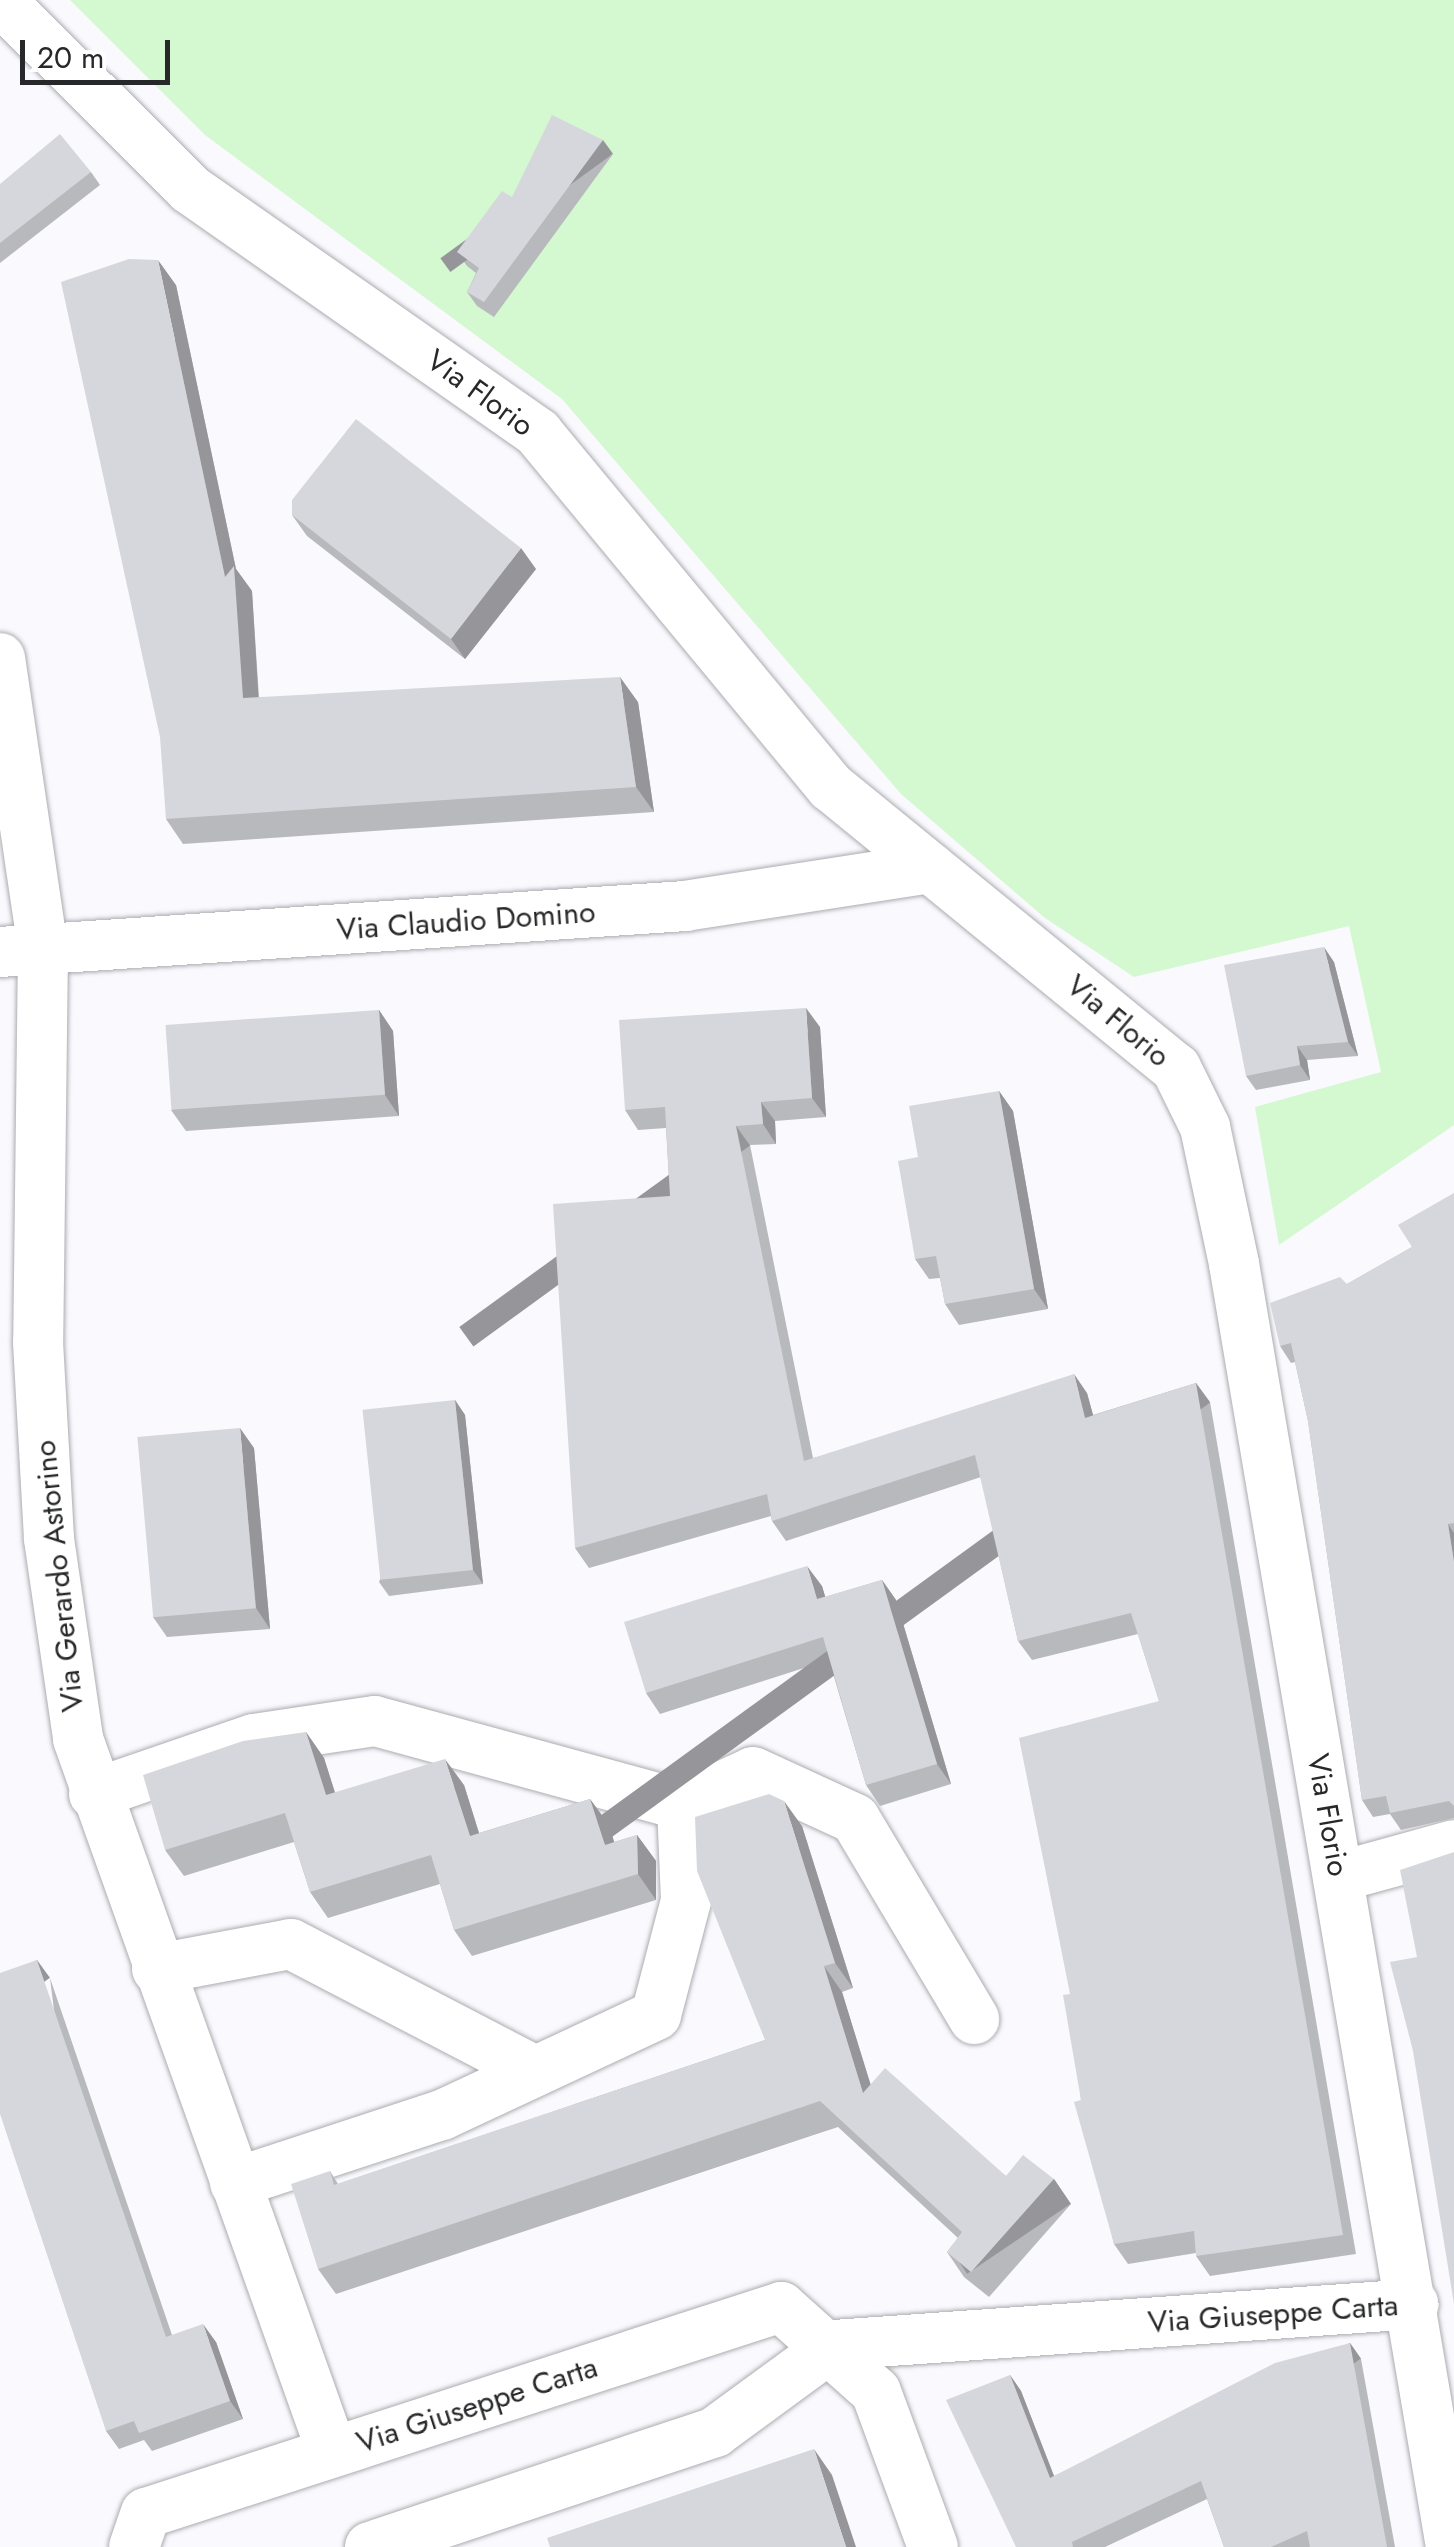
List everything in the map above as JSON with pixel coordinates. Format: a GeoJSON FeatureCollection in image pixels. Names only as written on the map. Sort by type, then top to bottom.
{"type":"FeatureCollection","features":[{"type":"Feature","properties":{"kind":"street","name":"Via Florio"},"geometry":{"type":"LineString","coordinates":[[0,0],[190,189],[538,433],[831,787],[1176,1068],[1205,1127],[1414,2304],[1451,2547]]}},
{"type":"Feature","properties":{"kind":"street","name":"Via Gerardo Astorino"},"geometry":{"type":"LineString","coordinates":[[0,658],[32,832],[21,951],[19,1112],[49,1539],[94,1794],[332,2452]]}},
{"type":"Feature","properties":{"kind":"street","name":"Via Claudio Domino"},"geometry":{"type":"LineString","coordinates":[[21,951],[686,906],[930,868]]}},
{"type":"Feature","properties":{"kind":"street"},"geometry":{"type":"LineString","coordinates":[[94,1794],[254,1739],[375,1721],[682,1805],[752,1772],[855,1819],[974,2019]]}},
{"type":"Feature","properties":{"kind":"street"},"geometry":{"type":"LineString","coordinates":[[235,2183],[442,2115],[656,2015],[686,1902],[682,1805]]}},
{"type":"Feature","properties":{"kind":"street"},"geometry":{"type":"LineString","coordinates":[[1338,1877],[1454,1846]]}},
{"type":"Feature","properties":{"kind":"street"},"geometry":{"type":"LineString","coordinates":[[157,1969],[291,1944],[535,2072]]}},
{"type":"Feature","properties":{"kind":"street","name":"Via Giuseppe Carta"},"geometry":{"type":"LineString","coordinates":[[134,2547],[146,2513],[781,2307],[834,2346],[1414,2304]]}},
{"type":"Feature","properties":{"kind":"street"},"geometry":{"type":"LineString","coordinates":[[370,2547],[715,2432],[834,2346],[876,2392],[933,2547]]}},
{"type":"Feature","properties":{"kind":"green space"},"geometry":{"type":"Polygon","coordinates":[[[70,0],[1454,0],[1454,1125],[1279,1245],[1255,1107],[1381,1072],[1349,926],[1134,977],[1045,918],[901,794],[562,399],[205,135],[70,0]]]}},
{"type":"Feature","properties":{"kind":"building"},"geometry":{"type":"Polygon","coordinates":[[[552,115],[603,140],[484,302],[467,292],[479,268],[457,252],[502,191],[512,197],[552,115]]]}},
{"type":"Feature","properties":{"kind":"building"},"geometry":{"type":"Polygon","coordinates":[[[60,134],[91,172],[0,243],[0,184],[60,134]]]}},
{"type":"Feature","properties":{"kind":"building"},"geometry":{"type":"Polygon","coordinates":[[[129,259],[158,260],[225,577],[234,566],[243,698],[620,677],[636,787],[166,819],[160,737],[61,282],[129,259]]]}},
{"type":"Feature","properties":{"kind":"building"},"geometry":{"type":"Polygon","coordinates":[[[356,419],[521,548],[451,639],[292,515],[292,500],[356,419]]]}},
{"type":"Feature","properties":{"kind":"building"},"geometry":{"type":"Polygon","coordinates":[[[1324,947],[1348,1042],[1297,1046],[1300,1065],[1246,1076],[1224,965],[1324,947]]]}},
{"type":"Feature","properties":{"kind":"building"},"geometry":{"type":"Polygon","coordinates":[[[806,1008],[812,1098],[761,1102],[763,1124],[736,1126],[804,1461],[1074,1374],[1085,1418],[1196,1383],[1343,2235],[1196,2256],[1194,2231],[1114,2244],[1074,2102],[1081,2100],[1063,1995],[1070,1994],[1019,1738],[1159,1701],[1131,1613],[1018,1641],[975,1455],[772,1521],[767,1494],[575,1548],[553,1204],[670,1196],[665,1107],[625,1110],[619,1020],[806,1008]]]}},
{"type":"Feature","properties":{"kind":"building"},"geometry":{"type":"Polygon","coordinates":[[[379,1010],[385,1095],[171,1110],[166,1025],[379,1010]]]}},
{"type":"Feature","properties":{"kind":"building"},"geometry":{"type":"Polygon","coordinates":[[[999,1091],[1034,1289],[945,1304],[936,1256],[915,1259],[898,1161],[918,1157],[909,1106],[999,1091]]]}},
{"type":"Feature","properties":{"kind":"building"},"geometry":{"type":"Polygon","coordinates":[[[1454,1193],[1454,1523],[1448,1524],[1454,1562],[1454,1806],[1449,1801],[1390,1813],[1386,1796],[1362,1800],[1308,1421],[1291,1343],[1280,1346],[1270,1303],[1340,1277],[1347,1284],[1412,1247],[1398,1225],[1454,1193]]]}},
{"type":"Feature","properties":{"kind":"building"},"geometry":{"type":"Polygon","coordinates":[[[455,1400],[473,1570],[380,1580],[363,1410],[455,1400]]]}},
{"type":"Feature","properties":{"kind":"building"},"geometry":{"type":"Polygon","coordinates":[[[240,1428],[256,1608],[153,1617],[137,1437],[240,1428]]]}},
{"type":"Feature","properties":{"kind":"building"},"geometry":{"type":"Polygon","coordinates":[[[807,1566],[817,1599],[882,1580],[937,1764],[866,1785],[823,1637],[646,1693],[624,1622],[807,1566]]]}},
{"type":"Feature","properties":{"kind":"building"},"geometry":{"type":"Polygon","coordinates":[[[306,1732],[326,1795],[445,1759],[470,1836],[590,1799],[605,1845],[637,1835],[638,1874],[454,1930],[431,1855],[310,1892],[285,1813],[165,1850],[143,1775],[243,1741],[306,1732]]]}},
{"type":"Feature","properties":{"kind":"building"},"geometry":{"type":"Polygon","coordinates":[[[769,1794],[784,1801],[835,1963],[824,1966],[863,2093],[885,2068],[1006,2176],[1023,2155],[1054,2179],[971,2272],[947,2252],[962,2232],[820,2101],[318,2269],[291,2184],[330,2171],[334,2185],[765,2040],[697,1871],[695,1817],[769,1794]]]}},
{"type":"Feature","properties":{"kind":"building"},"geometry":{"type":"Polygon","coordinates":[[[1454,1852],[1454,2304],[1413,2051],[1390,1962],[1417,1957],[1400,1870],[1454,1852]]]}},
{"type":"Feature","properties":{"kind":"building"},"geometry":{"type":"Polygon","coordinates":[[[37,1960],[166,2337],[203,2324],[230,2401],[139,2433],[134,2421],[106,2431],[0,2114],[0,1973],[37,1960]]]}},
{"type":"Feature","properties":{"kind":"building"},"geometry":{"type":"Polygon","coordinates":[[[1350,2343],[1387,2547],[1310,2547],[1307,2531],[1271,2547],[1224,2547],[1201,2481],[1072,2542],[1073,2547],[1016,2547],[946,2400],[1010,2375],[1050,2478],[1275,2363],[1350,2343]]]}},
{"type":"Feature","properties":{"kind":"building"},"geometry":{"type":"Polygon","coordinates":[[[814,2449],[846,2547],[550,2547],[547,2538],[814,2449]]]}}]}
